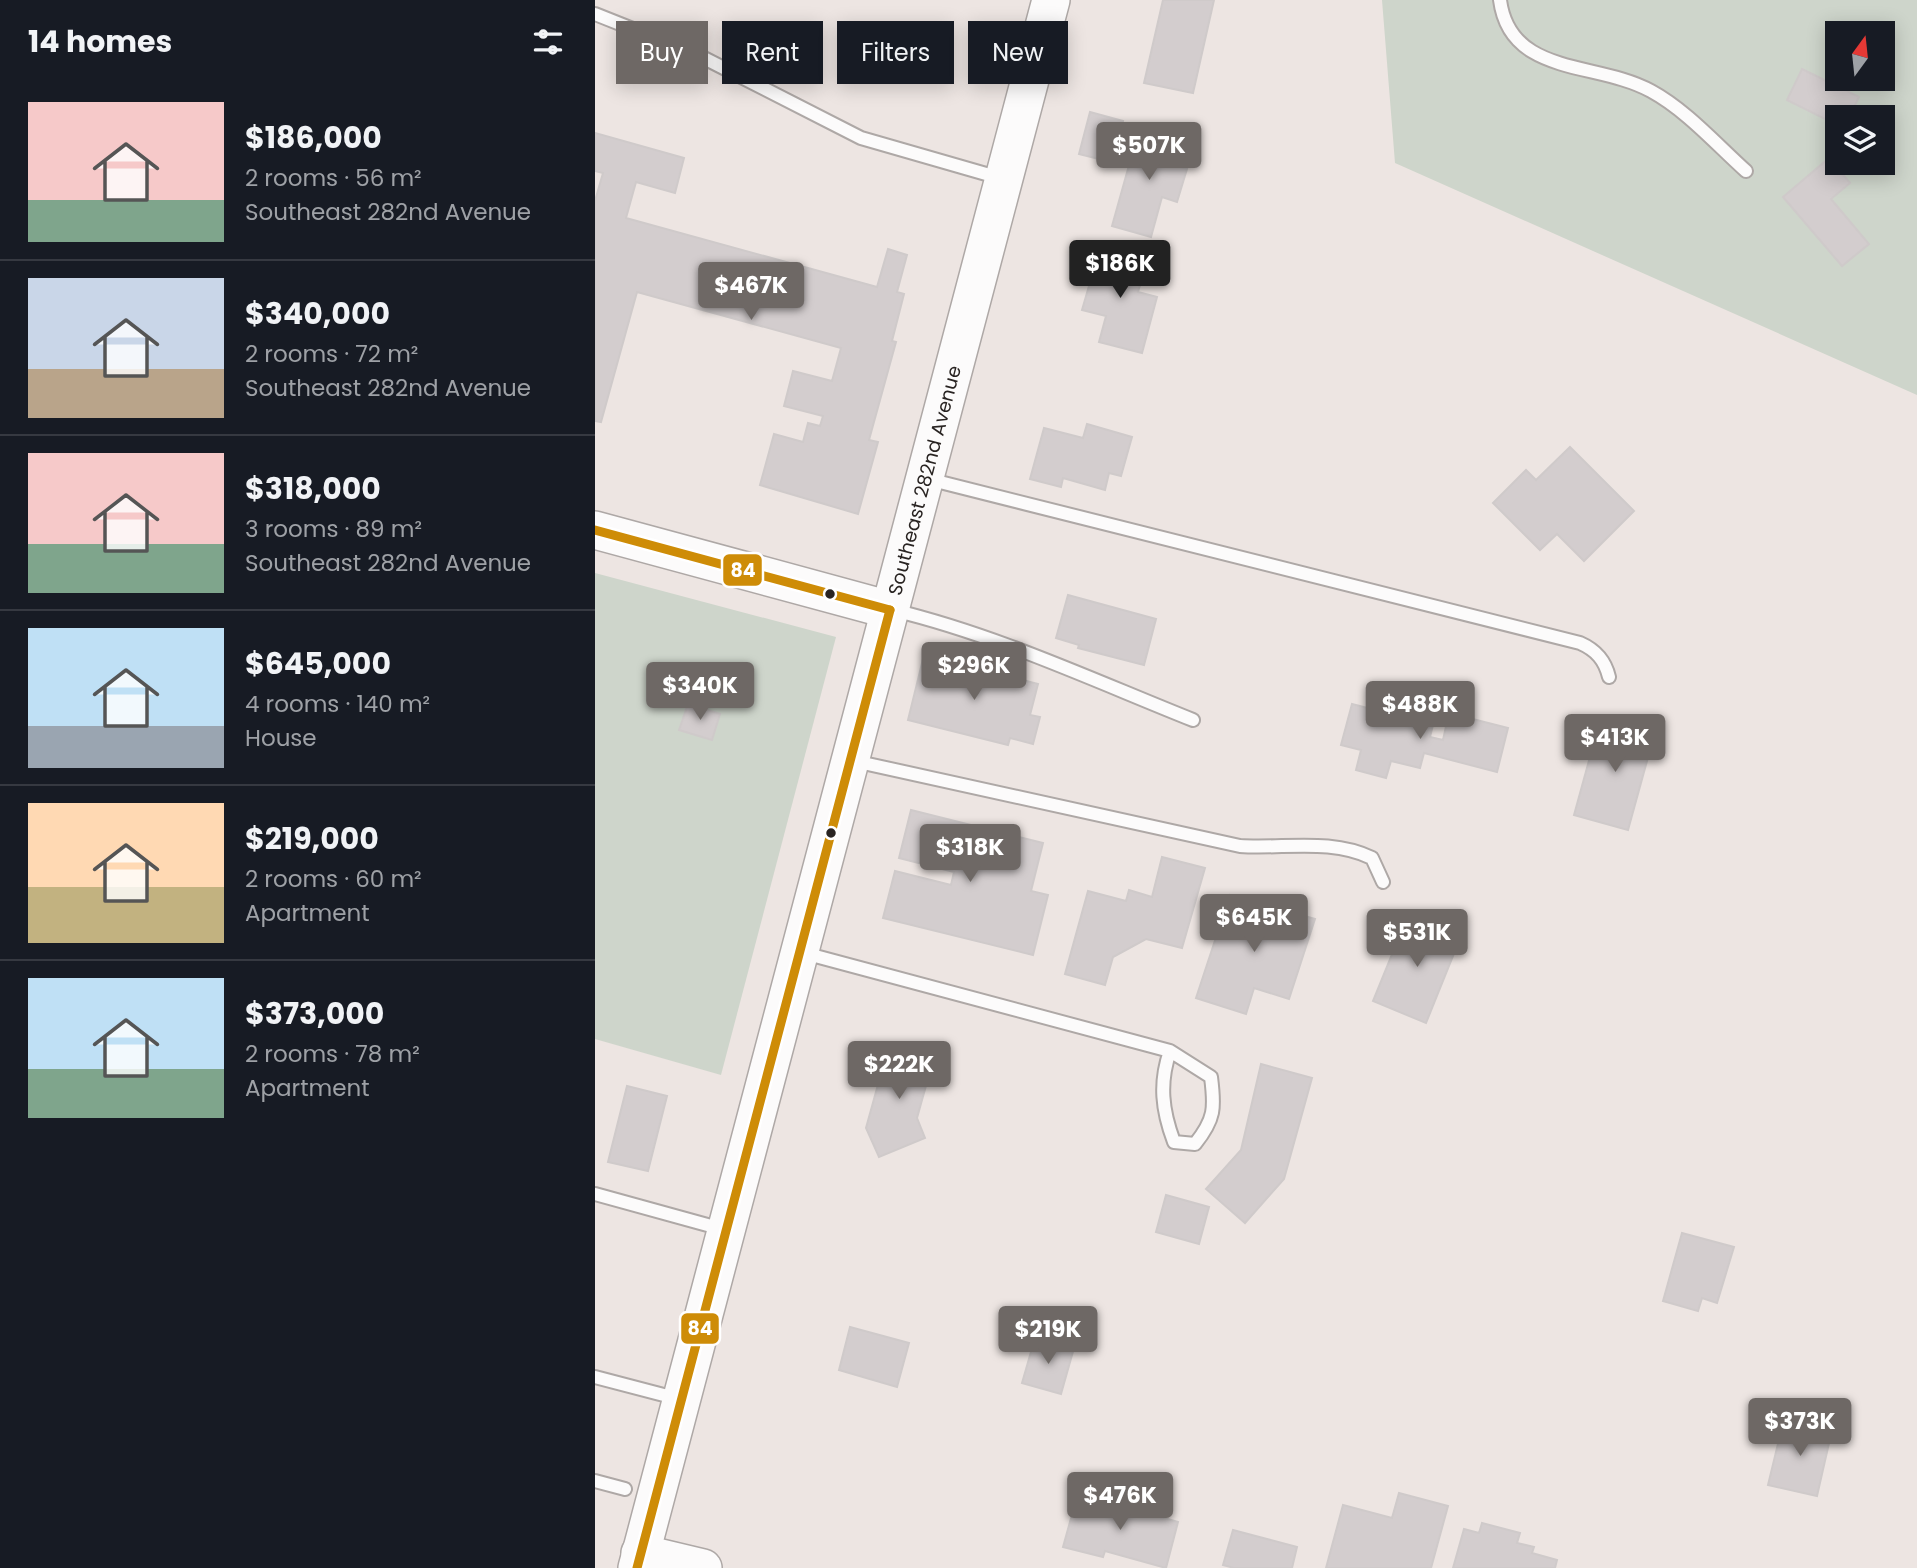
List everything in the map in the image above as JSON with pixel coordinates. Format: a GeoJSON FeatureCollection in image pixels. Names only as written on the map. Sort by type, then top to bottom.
{"type":"FeatureCollection","features":[{"type":"Feature","properties":{"kind":"main road","name":"Southeast 282nd Avenue"},"geometry":{"type":"LineString","coordinates":[[639,1560],[1051,0]]}},
{"type":"Feature","properties":{"kind":"main road"},"geometry":{"type":"LineString","coordinates":[[595,530],[890,610]]}},
{"type":"Feature","properties":{"kind":"main road"},"geometry":{"type":"LineString","coordinates":[[639,1560],[703,1568]]}},
{"type":"Feature","properties":{"kind":"lane"},"geometry":{"type":"LineString","coordinates":[[1500,0],[1502,17],[1512,35],[1525,48],[1542,58],[1650,90],[1672,105],[1746,171]]}},
{"type":"Feature","properties":{"kind":"lane"},"geometry":{"type":"LineString","coordinates":[[595,14],[698,55],[861,138],[1004,179]]}},
{"type":"Feature","properties":{"kind":"lane"},"geometry":{"type":"LineString","coordinates":[[925,478],[1580,643],[1607,665],[1609,677]]}},
{"type":"Feature","properties":{"kind":"lane"},"geometry":{"type":"LineString","coordinates":[[890,610],[943,622],[1006,644],[1193,720]]}},
{"type":"Feature","properties":{"kind":"lane"},"geometry":{"type":"LineString","coordinates":[[850,761],[1240,846],[1281,849],[1343,846],[1372,858],[1383,883]]}},
{"type":"Feature","properties":{"kind":"lane"},"geometry":{"type":"LineString","coordinates":[[800,952],[1170,1051],[1211,1077],[1215,1101],[1210,1125],[1195,1144],[1174,1142],[1163,1114],[1162,1074],[1170,1051]]}},
{"type":"Feature","properties":{"kind":"lane"},"geometry":{"type":"LineString","coordinates":[[595,1194],[726,1230]]}},
{"type":"Feature","properties":{"kind":"lane"},"geometry":{"type":"LineString","coordinates":[[595,1377],[682,1399]]}},
{"type":"Feature","properties":{"kind":"lane"},"geometry":{"type":"LineString","coordinates":[[595,1481],[625,1489]]}},
{"type":"Feature","properties":{"kind":"shaded area"},"geometry":{"type":"Polygon","coordinates":[[[1382,0],[1917,0],[1917,395],[1395,163],[1382,0]]]}},
{"type":"Feature","properties":{"kind":"shaded area"},"geometry":{"type":"Polygon","coordinates":[[[595,573],[836,637],[721,1075],[595,1039],[595,573]]]}},
{"type":"Feature","properties":{"kind":"building"},"geometry":{"type":"Polygon","coordinates":[[[1163,0],[1214,0],[1193,93],[1144,83],[1163,0]]]}},
{"type":"Feature","properties":{"kind":"building"},"geometry":{"type":"Polygon","coordinates":[[[1802,69],[1825,80],[1825,91],[1847,91],[1859,97],[1855,105],[1825,105],[1825,119],[1787,100],[1802,69]]]}},
{"type":"Feature","properties":{"kind":"building"},"geometry":{"type":"Polygon","coordinates":[[[1090,112],[1123,121],[1111,162],[1079,154],[1090,112]]]}},
{"type":"Feature","properties":{"kind":"building"},"geometry":{"type":"Polygon","coordinates":[[[1140,126],[1178,137],[1171,164],[1187,169],[1177,202],[1162,197],[1151,237],[1112,226],[1140,126]]]}},
{"type":"Feature","properties":{"kind":"building"},"geometry":{"type":"Polygon","coordinates":[[[595,133],[684,158],[675,193],[636,182],[626,218],[877,287],[888,249],[907,255],[897,292],[904,294],[892,341],[896,342],[869,440],[878,442],[858,514],[760,485],[774,434],[803,442],[808,423],[820,426],[823,416],[784,406],[793,371],[832,381],[841,348],[637,292],[601,422],[595,421],[595,201],[603,173],[595,171],[595,133]]]}},
{"type":"Feature","properties":{"kind":"building"},"geometry":{"type":"Polygon","coordinates":[[[1825,161],[1825,175],[1843,175],[1850,183],[1831,199],[1869,244],[1842,266],[1783,197],[1825,161]]]}},
{"type":"Feature","properties":{"kind":"building"},"geometry":{"type":"Polygon","coordinates":[[[1100,248],[1147,261],[1138,292],[1157,297],[1142,353],[1099,342],[1106,316],[1082,310],[1100,248]]]}},
{"type":"Feature","properties":{"kind":"building"},"geometry":{"type":"Polygon","coordinates":[[[1087,424],[1132,437],[1121,476],[1109,473],[1105,490],[1063,478],[1061,487],[1030,479],[1044,428],[1083,438],[1087,424]]]}},
{"type":"Feature","properties":{"kind":"building"},"geometry":{"type":"Polygon","coordinates":[[[1570,447],[1634,511],[1584,561],[1557,534],[1540,550],[1493,503],[1526,470],[1536,480],[1570,447]]]}},
{"type":"Feature","properties":{"kind":"building"},"geometry":{"type":"Polygon","coordinates":[[[1068,595],[1156,619],[1144,665],[1078,648],[1079,645],[1056,638],[1068,595]]]}},
{"type":"Feature","properties":{"kind":"building"},"geometry":{"type":"Polygon","coordinates":[[[924,655],[1038,684],[1030,715],[1040,717],[1033,744],[1010,738],[1008,745],[908,720],[924,655]]]}},
{"type":"Feature","properties":{"kind":"building"},"geometry":{"type":"Polygon","coordinates":[[[688,704],[720,714],[712,740],[679,730],[688,704]]]}},
{"type":"Feature","properties":{"kind":"building"},"geometry":{"type":"Polygon","coordinates":[[[1352,704],[1433,725],[1430,737],[1443,740],[1449,713],[1508,728],[1497,772],[1424,753],[1420,768],[1391,761],[1386,778],[1356,770],[1361,750],[1341,745],[1352,704]]]}},
{"type":"Feature","properties":{"kind":"building"},"geometry":{"type":"Polygon","coordinates":[[[1601,717],[1655,732],[1628,830],[1574,815],[1601,717]]]}},
{"type":"Feature","properties":{"kind":"building"},"geometry":{"type":"Polygon","coordinates":[[[911,810],[1043,843],[1031,891],[1048,895],[1033,955],[883,918],[895,871],[951,885],[954,872],[899,858],[911,810]]]}},
{"type":"Feature","properties":{"kind":"building"},"geometry":{"type":"Polygon","coordinates":[[[1162,857],[1205,868],[1182,948],[1146,939],[1113,957],[1105,985],[1065,974],[1088,891],[1126,901],[1129,890],[1152,897],[1162,857]]]}},
{"type":"Feature","properties":{"kind":"building"},"geometry":{"type":"Polygon","coordinates":[[[1230,895],[1315,919],[1289,999],[1254,988],[1246,1014],[1196,998],[1230,895]]]}},
{"type":"Feature","properties":{"kind":"building"},"geometry":{"type":"Polygon","coordinates":[[[1408,915],[1461,936],[1426,1023],[1373,1001],[1408,915]]]}},
{"type":"Feature","properties":{"kind":"building"},"geometry":{"type":"Polygon","coordinates":[[[889,1045],[934,1057],[917,1118],[925,1138],[879,1157],[866,1128],[889,1045]]]}},
{"type":"Feature","properties":{"kind":"building"},"geometry":{"type":"Polygon","coordinates":[[[1261,1064],[1312,1078],[1284,1179],[1245,1223],[1206,1189],[1241,1150],[1261,1064]]]}},
{"type":"Feature","properties":{"kind":"building"},"geometry":{"type":"Polygon","coordinates":[[[627,1086],[667,1096],[648,1171],[608,1162],[627,1086]]]}},
{"type":"Feature","properties":{"kind":"building"},"geometry":{"type":"Polygon","coordinates":[[[1166,1195],[1209,1207],[1199,1244],[1156,1232],[1166,1195]]]}},
{"type":"Feature","properties":{"kind":"building"},"geometry":{"type":"Polygon","coordinates":[[[1682,1233],[1734,1247],[1717,1303],[1702,1298],[1698,1311],[1663,1301],[1682,1233]]]}},
{"type":"Feature","properties":{"kind":"building"},"geometry":{"type":"Polygon","coordinates":[[[850,1327],[909,1343],[897,1387],[839,1370],[850,1327]]]}},
{"type":"Feature","properties":{"kind":"building"},"geometry":{"type":"Polygon","coordinates":[[[1035,1338],[1074,1348],[1061,1394],[1022,1383],[1035,1338]]]}},
{"type":"Feature","properties":{"kind":"building"},"geometry":{"type":"Polygon","coordinates":[[[1784,1419],[1832,1430],[1817,1496],[1768,1485],[1784,1419]]]}},
{"type":"Feature","properties":{"kind":"building"},"geometry":{"type":"Polygon","coordinates":[[[1078,1493],[1178,1522],[1166,1568],[1105,1551],[1103,1557],[1063,1547],[1078,1493]]]}},
{"type":"Feature","properties":{"kind":"building"},"geometry":{"type":"Polygon","coordinates":[[[1399,1493],[1448,1506],[1431,1568],[1326,1568],[1343,1505],[1392,1518],[1399,1493]]]}},
{"type":"Feature","properties":{"kind":"building"},"geometry":{"type":"Polygon","coordinates":[[[1482,1523],[1520,1533],[1517,1543],[1534,1547],[1532,1553],[1557,1560],[1555,1568],[1453,1568],[1464,1529],[1479,1533],[1482,1523]]]}},
{"type":"Feature","properties":{"kind":"building"},"geometry":{"type":"Polygon","coordinates":[[[1233,1530],[1297,1547],[1292,1568],[1234,1568],[1223,1565],[1233,1530]]]}},
{"type":"Feature","properties":{"kind":"transit line","name":"84"},"geometry":{"type":"LineString","coordinates":[[595,530],[890,610]]}},
{"type":"Feature","properties":{"kind":"transit line","name":"84"},"geometry":{"type":"LineString","coordinates":[[637,1568],[890,610]]}}]}
